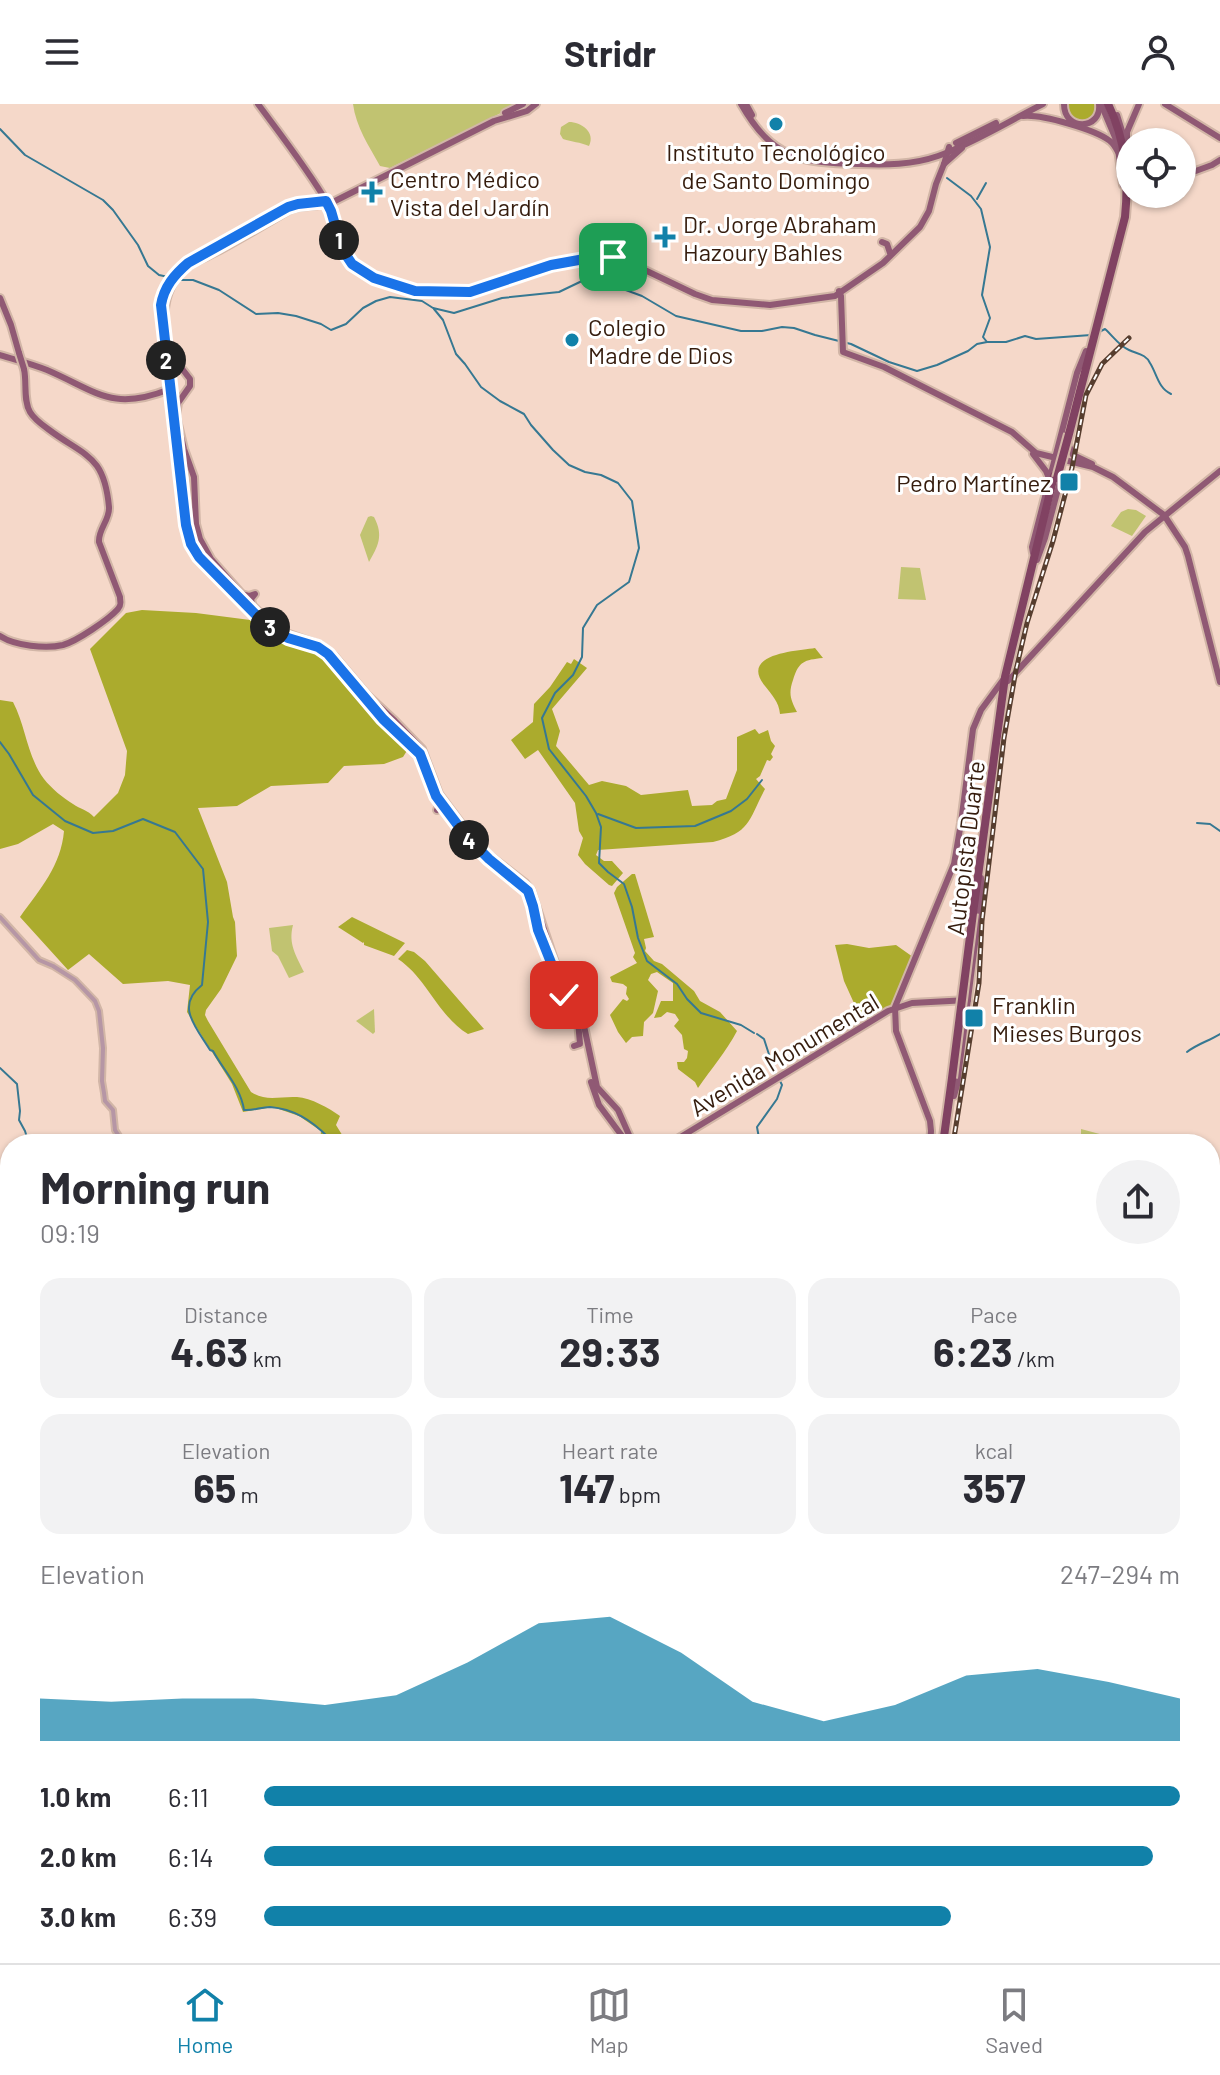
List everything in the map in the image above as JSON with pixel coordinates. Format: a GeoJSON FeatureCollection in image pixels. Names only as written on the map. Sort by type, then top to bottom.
{"type":"FeatureCollection","features":[{"type":"Feature","properties":{"kind":"highway","name":"Autopista Duarte"},"geometry":{"type":"LineString","coordinates":[[1107,108],[1116,134]]}},
{"type":"Feature","properties":{"kind":"highway","name":"Autopista Duarte"},"geometry":{"type":"LineString","coordinates":[[979,878],[1007,679],[1054,477],[1125,217],[1127,171],[1122,140],[1107,108]]}},
{"type":"Feature","properties":{"kind":"highway","name":"Autopista Duarte"},"geometry":{"type":"LineString","coordinates":[[1091,341],[1123,208]]}},
{"type":"Feature","properties":{"kind":"highway","name":"Autopista Duarte"},"geometry":{"type":"LineString","coordinates":[[947,1134],[998,695],[1017,665],[1035,558]]}},
{"type":"Feature","properties":{"kind":"main road"},"geometry":{"type":"LineString","coordinates":[[260,104],[328,200],[344,248],[357,265],[382,279],[418,288],[476,288],[550,262],[605,253],[631,260],[712,297],[770,303],[824,296],[840,292],[883,263],[915,233],[926,217],[934,183]]}},
{"type":"Feature","properties":{"kind":"main road"},"geometry":{"type":"LineString","coordinates":[[743,104],[778,144],[818,160],[903,160],[947,150],[973,140]]}},
{"type":"Feature","properties":{"kind":"main road"},"geometry":{"type":"LineString","coordinates":[[743,104],[753,124],[765,138],[800,159],[820,163],[886,165],[931,158],[1043,104]]}},
{"type":"Feature","properties":{"kind":"main road"},"geometry":{"type":"LineString","coordinates":[[1018,114],[1026,104]]}},
{"type":"Feature","properties":{"kind":"main road"},"geometry":{"type":"LineString","coordinates":[[942,164],[973,140],[1035,104]]}},
{"type":"Feature","properties":{"kind":"main road"},"geometry":{"type":"LineString","coordinates":[[1064,104],[1068,118],[1110,141],[1116,149]]}},
{"type":"Feature","properties":{"kind":"main road"},"geometry":{"type":"LineString","coordinates":[[1129,128],[1139,104]]}},
{"type":"Feature","properties":{"kind":"main road"},"geometry":{"type":"LineString","coordinates":[[1165,104],[1220,138]]}},
{"type":"Feature","properties":{"kind":"main road"},"geometry":{"type":"LineString","coordinates":[[527,106],[328,200],[288,207],[191,261],[164,292],[161,305],[186,525],[194,550],[270,628],[328,654],[390,721],[422,749],[439,794],[467,832],[531,890],[547,949],[578,1021],[595,1095],[605,1115],[621,1134]]}},
{"type":"Feature","properties":{"kind":"main road"},"geometry":{"type":"LineString","coordinates":[[1088,127],[1107,108],[1117,128]]}},
{"type":"Feature","properties":{"kind":"main road","name":"Autopista Duarte"},"geometry":{"type":"LineString","coordinates":[[1107,108],[1116,139]]}},
{"type":"Feature","properties":{"kind":"main road"},"geometry":{"type":"LineString","coordinates":[[1018,114],[1088,127]]}},
{"type":"Feature","properties":{"kind":"main road"},"geometry":{"type":"LineString","coordinates":[[840,292],[890,253],[921,221],[947,150]]}},
{"type":"Feature","properties":{"kind":"main road"},"geometry":{"type":"LineString","coordinates":[[931,158],[942,164]]}},
{"type":"Feature","properties":{"kind":"main road"},"geometry":{"type":"LineString","coordinates":[[1196,171],[1220,160]]}},
{"type":"Feature","properties":{"kind":"main road"},"geometry":{"type":"LineString","coordinates":[[317,203],[328,200]]}},
{"type":"Feature","properties":{"kind":"main road"},"geometry":{"type":"LineString","coordinates":[[317,203],[334,215]]}},
{"type":"Feature","properties":{"kind":"main road","name":"Autopista Duarte"},"geometry":{"type":"LineString","coordinates":[[1125,217],[1126,208]]}},
{"type":"Feature","properties":{"kind":"main road"},"geometry":{"type":"LineString","coordinates":[[882,242],[887,244],[890,253]]}},
{"type":"Feature","properties":{"kind":"main road"},"geometry":{"type":"LineString","coordinates":[[173,280],[165,303],[165,323],[170,363],[188,374],[190,386],[178,403],[176,416],[194,486],[198,540],[195,543],[186,525]]}},
{"type":"Feature","properties":{"kind":"main road"},"geometry":{"type":"LineString","coordinates":[[840,292],[842,345],[1012,432],[1036,453],[1055,457]]}},
{"type":"Feature","properties":{"kind":"main road"},"geometry":{"type":"LineString","coordinates":[[0,298],[24,369],[32,415],[56,436],[91,458],[101,473],[109,510],[98,538],[121,602],[108,617],[67,644],[19,645],[0,636]]}},
{"type":"Feature","properties":{"kind":"main road","name":"Autopista Duarte"},"geometry":{"type":"LineString","coordinates":[[1035,558],[1045,538],[1069,446],[1090,361],[1091,341]]}},
{"type":"Feature","properties":{"kind":"main road"},"geometry":{"type":"LineString","coordinates":[[0,353],[39,363],[107,395],[129,397],[169,388]]}},
{"type":"Feature","properties":{"kind":"main road"},"geometry":{"type":"LineString","coordinates":[[158,392],[168,373],[180,368]]}},
{"type":"Feature","properties":{"kind":"main road"},"geometry":{"type":"LineString","coordinates":[[158,392],[171,399]]}},
{"type":"Feature","properties":{"kind":"main road"},"geometry":{"type":"LineString","coordinates":[[175,426],[179,492],[187,541],[204,566],[226,583]]}},
{"type":"Feature","properties":{"kind":"main road"},"geometry":{"type":"LineString","coordinates":[[1045,453],[1056,448],[1065,435]]}},
{"type":"Feature","properties":{"kind":"main road"},"geometry":{"type":"LineString","coordinates":[[1054,477],[1055,457],[1065,435]]}},
{"type":"Feature","properties":{"kind":"main road"},"geometry":{"type":"LineString","coordinates":[[1069,446],[1073,455],[1114,475],[1165,514],[1188,546],[1220,670]]}},
{"type":"Feature","properties":{"kind":"main road"},"geometry":{"type":"LineString","coordinates":[[1029,448],[1101,471],[1165,514],[1188,556],[1220,682]]}},
{"type":"Feature","properties":{"kind":"main road"},"geometry":{"type":"LineString","coordinates":[[1029,448],[1054,477]]}},
{"type":"Feature","properties":{"kind":"main road"},"geometry":{"type":"LineString","coordinates":[[1065,461],[1092,464]]}},
{"type":"Feature","properties":{"kind":"main road"},"geometry":{"type":"LineString","coordinates":[[1017,665],[1145,532],[1220,471]]}},
{"type":"Feature","properties":{"kind":"main road"},"geometry":{"type":"LineString","coordinates":[[182,491],[189,483],[194,486]]}},
{"type":"Feature","properties":{"kind":"main road"},"geometry":{"type":"LineString","coordinates":[[197,529],[211,559],[240,593],[247,596],[255,594],[251,601],[253,607],[264,618],[281,631],[324,647],[390,721]]}},
{"type":"Feature","properties":{"kind":"main road"},"geometry":{"type":"LineString","coordinates":[[931,1134],[930,1121],[896,1031],[895,1007],[954,864],[973,729],[981,710],[998,695]]}},
{"type":"Feature","properties":{"kind":"main road"},"geometry":{"type":"LineString","coordinates":[[399,730],[420,754],[438,799],[479,850],[528,891],[559,975],[584,1026],[597,1087],[620,1114],[627,1134]]}},
{"type":"Feature","properties":{"kind":"main road"},"geometry":{"type":"LineString","coordinates":[[437,810],[438,799]]}},
{"type":"Feature","properties":{"kind":"main road"},"geometry":{"type":"LineString","coordinates":[[952,1098],[957,1085],[982,889],[979,878]]}},
{"type":"Feature","properties":{"kind":"main road","name":"Autopista Duarte"},"geometry":{"type":"LineString","coordinates":[[952,1098],[948,1085],[957,1009],[955,999],[974,890],[979,878]]}},
{"type":"Feature","properties":{"kind":"main road","name":"Avenida Monumental"},"geometry":{"type":"LineString","coordinates":[[685,1134],[895,1007],[968,1000]]}},
{"type":"Feature","properties":{"kind":"main road"},"geometry":{"type":"LineString","coordinates":[[578,1021],[581,1042],[574,1048],[583,1048],[587,1057]]}},
{"type":"Feature","properties":{"kind":"main road"},"geometry":{"type":"LineString","coordinates":[[605,1115],[616,1116],[612,1104]]}},
{"type":"Feature","properties":{"kind":"street"},"geometry":{"type":"LineString","coordinates":[[0,917],[39,960],[81,985],[95,1001],[103,1048],[105,1101],[113,1110],[118,1134]]}},
{"type":"Feature","properties":{"kind":"green space"},"geometry":{"type":"Polygon","coordinates":[[[353,104],[519,104],[390,168],[380,166],[360,128],[353,104]]]}},
{"type":"Feature","properties":{"kind":"green space"},"geometry":{"type":"Polygon","coordinates":[[[569,122],[589,132],[589,146],[563,139],[561,127],[569,122]]]}},
{"type":"Feature","properties":{"kind":"green space"},"geometry":{"type":"Polygon","coordinates":[[[1128,509],[1146,516],[1132,536],[1111,526],[1121,512],[1128,509]]]}},
{"type":"Feature","properties":{"kind":"green space"},"geometry":{"type":"Polygon","coordinates":[[[371,516],[377,524],[379,535],[369,562],[360,535],[371,516]]]}},
{"type":"Feature","properties":{"kind":"green space"},"geometry":{"type":"Polygon","coordinates":[[[901,567],[920,568],[926,600],[898,599],[901,567]]]}},
{"type":"Feature","properties":{"kind":"green space"},"geometry":{"type":"Polygon","coordinates":[[[293,925],[292,944],[304,972],[289,978],[278,956],[272,951],[269,928],[293,925]]]}},
{"type":"Feature","properties":{"kind":"green space"},"geometry":{"type":"Polygon","coordinates":[[[374,1009],[375,1032],[373,1034],[356,1021],[374,1009]]]}},
{"type":"Feature","properties":{"kind":"green space"},"geometry":{"type":"Polygon","coordinates":[[[1081,1129],[1100,1134],[1081,1134],[1081,1129]]]}},
{"type":"Feature","properties":{"kind":"shaded area"},"geometry":{"type":"Polygon","coordinates":[[[1066,104],[1097,104],[1096,115],[1086,121],[1076,120],[1069,117],[1066,104]]]}},
{"type":"Feature","properties":{"kind":"shaded area"},"geometry":{"type":"Polygon","coordinates":[[[142,610],[196,613],[257,621],[320,644],[410,746],[403,757],[384,764],[344,766],[328,783],[271,786],[237,806],[198,808],[227,882],[235,922],[237,956],[205,1015],[251,1092],[268,1098],[291,1097],[314,1101],[340,1116],[336,1125],[342,1134],[321,1134],[321,1131],[299,1116],[273,1107],[243,1112],[232,1084],[187,1012],[190,985],[168,981],[123,984],[89,954],[68,970],[20,917],[54,866],[64,831],[53,824],[18,844],[0,849],[0,700],[13,702],[34,761],[44,779],[61,796],[94,817],[118,793],[125,775],[127,751],[90,649],[126,613],[142,610]]]}},
{"type":"Feature","properties":{"kind":"shaded area"},"geometry":{"type":"Polygon","coordinates":[[[815,648],[823,658],[803,663],[791,685],[791,697],[797,712],[780,714],[777,702],[759,675],[759,667],[773,656],[815,648]]]}},
{"type":"Feature","properties":{"kind":"shaded area"},"geometry":{"type":"Polygon","coordinates":[[[574,659],[587,668],[552,709],[560,731],[556,746],[589,785],[602,781],[626,786],[641,795],[688,790],[692,806],[712,805],[726,799],[737,770],[737,737],[755,729],[759,734],[768,730],[775,746],[771,754],[773,757],[767,760],[756,779],[765,789],[747,824],[735,834],[713,842],[598,850],[596,855],[604,861],[612,861],[623,873],[612,886],[585,864],[578,855],[583,838],[575,803],[538,750],[525,759],[511,740],[533,722],[534,704],[567,662],[571,664],[574,659]]]}},
{"type":"Feature","properties":{"kind":"shaded area"},"geometry":{"type":"Polygon","coordinates":[[[635,874],[654,937],[644,939],[645,951],[694,991],[700,1001],[720,1012],[737,1031],[698,1088],[678,1069],[677,1062],[684,1062],[688,1051],[684,1049],[682,1035],[674,1026],[679,1020],[675,1014],[667,1012],[654,1018],[661,1001],[673,1001],[673,983],[657,972],[651,974],[648,980],[658,991],[653,1013],[644,1022],[643,1036],[632,1037],[626,1043],[610,1015],[623,999],[629,999],[627,987],[612,982],[610,977],[637,963],[614,893],[635,874]]]}},
{"type":"Feature","properties":{"kind":"shaded area"},"geometry":{"type":"Polygon","coordinates":[[[352,917],[405,943],[394,956],[364,945],[364,942],[338,927],[352,917]]]}},
{"type":"Feature","properties":{"kind":"shaded area"},"geometry":{"type":"Polygon","coordinates":[[[835,945],[869,948],[896,945],[913,957],[894,1005],[863,1023],[844,981],[835,945]]]}},
{"type":"Feature","properties":{"kind":"shaded area"},"geometry":{"type":"Polygon","coordinates":[[[407,950],[425,961],[484,1029],[468,1034],[448,1017],[417,976],[398,959],[407,950]]]}},
{"type":"Feature","properties":{"kind":"waterway"},"geometry":{"type":"LineString","coordinates":[[0,129],[25,155],[103,200],[138,245],[148,266],[159,275],[173,278]]}},
{"type":"Feature","properties":{"kind":"waterway"},"geometry":{"type":"LineString","coordinates":[[947,178],[971,196],[981,209],[990,247],[982,295],[990,318],[983,337],[987,342]]}},
{"type":"Feature","properties":{"kind":"waterway"},"geometry":{"type":"LineString","coordinates":[[977,199],[986,183]]}},
{"type":"Feature","properties":{"kind":"waterway"},"geometry":{"type":"LineString","coordinates":[[179,280],[193,280],[219,290],[256,314],[296,316],[331,330],[346,324],[363,308],[390,297],[422,301],[433,308],[454,313],[502,298],[559,292],[584,280],[601,278],[642,296],[676,316],[741,331],[794,328],[851,344],[917,371],[937,365],[977,344],[1006,342],[1025,336],[1036,339],[1091,335]]}},
{"type":"Feature","properties":{"kind":"waterway"},"geometry":{"type":"LineString","coordinates":[[434,309],[443,320],[456,354],[481,387],[524,414],[569,465],[618,483],[632,501],[639,548],[629,582],[597,605],[583,628],[582,657],[573,675],[555,693],[542,718],[549,749],[596,813],[601,827],[599,863],[624,884],[647,961],[677,984],[701,1013],[741,1025],[754,1033]]}},
{"type":"Feature","properties":{"kind":"waterway"},"geometry":{"type":"LineString","coordinates":[[1097,333],[1105,329],[1122,346],[1146,358],[1160,384],[1171,394]]}},
{"type":"Feature","properties":{"kind":"waterway"},"geometry":{"type":"LineString","coordinates":[[0,742],[33,795],[65,821],[93,833],[113,831],[143,819],[175,832],[203,869],[208,922],[202,985],[190,1001],[194,1025],[236,1087],[244,1110],[279,1108],[309,1121],[324,1134]]}},
{"type":"Feature","properties":{"kind":"waterway"},"geometry":{"type":"LineString","coordinates":[[598,814],[636,828],[695,826],[731,811],[747,799],[762,780]]}},
{"type":"Feature","properties":{"kind":"waterway"},"geometry":{"type":"LineString","coordinates":[[1197,823],[1210,824],[1220,831]]}},
{"type":"Feature","properties":{"kind":"waterway"},"geometry":{"type":"LineString","coordinates":[[757,1034],[764,1039],[776,1076]]}},
{"type":"Feature","properties":{"kind":"waterway"},"geometry":{"type":"LineString","coordinates":[[1187,1052],[1220,1034]]}},
{"type":"Feature","properties":{"kind":"waterway"},"geometry":{"type":"LineString","coordinates":[[0,1068],[17,1084],[19,1120],[26,1134]]}},
{"type":"Feature","properties":{"kind":"waterway"},"geometry":{"type":"LineString","coordinates":[[758,1134],[757,1127],[777,1099],[782,1085],[780,1081]]}},
{"type":"Feature","properties":{"kind":"railway"},"geometry":{"type":"LineString","coordinates":[[955,1134],[979,983],[982,921],[1004,738],[1016,670],[1072,468],[1086,395],[1102,364],[1129,338]]}},
{"type":"Feature","properties":{"kind":"place","name":"Instituto Tecnológico de Santo Domingo"},"geometry":{"type":"Point","coordinates":[776,124]}},
{"type":"Feature","properties":{"kind":"place","name":"Centro Médico Vista del Jardín"},"geometry":{"type":"Point","coordinates":[372,192]}},
{"type":"Feature","properties":{"kind":"place","name":"Dr. Jorge Abraham Hazoury Bahles"},"geometry":{"type":"Point","coordinates":[665,237]}},
{"type":"Feature","properties":{"kind":"place","name":"Colegio Madre de Dios"},"geometry":{"type":"Point","coordinates":[572,340]}},
{"type":"Feature","properties":{"kind":"place","name":"Pedro Martínez"},"geometry":{"type":"Point","coordinates":[1069,482]}},
{"type":"Feature","properties":{"kind":"place","name":"Franklin Mieses Burgos"},"geometry":{"type":"Point","coordinates":[974,1018]}},
{"type":"Feature","properties":{"kind":"route"},"geometry":{"type":"LineString","coordinates":[[564,995],[538,930],[528,891],[481,852],[450,816],[433,791],[418,751],[383,719],[336,661],[318,647],[288,638],[268,626],[205,564],[192,547],[186,525],[161,305],[167,285],[188,263],[288,207],[303,203],[326,201],[342,249],[356,268],[381,281],[415,291],[482,290],[551,265],[601,256],[613,257]]}}]}
